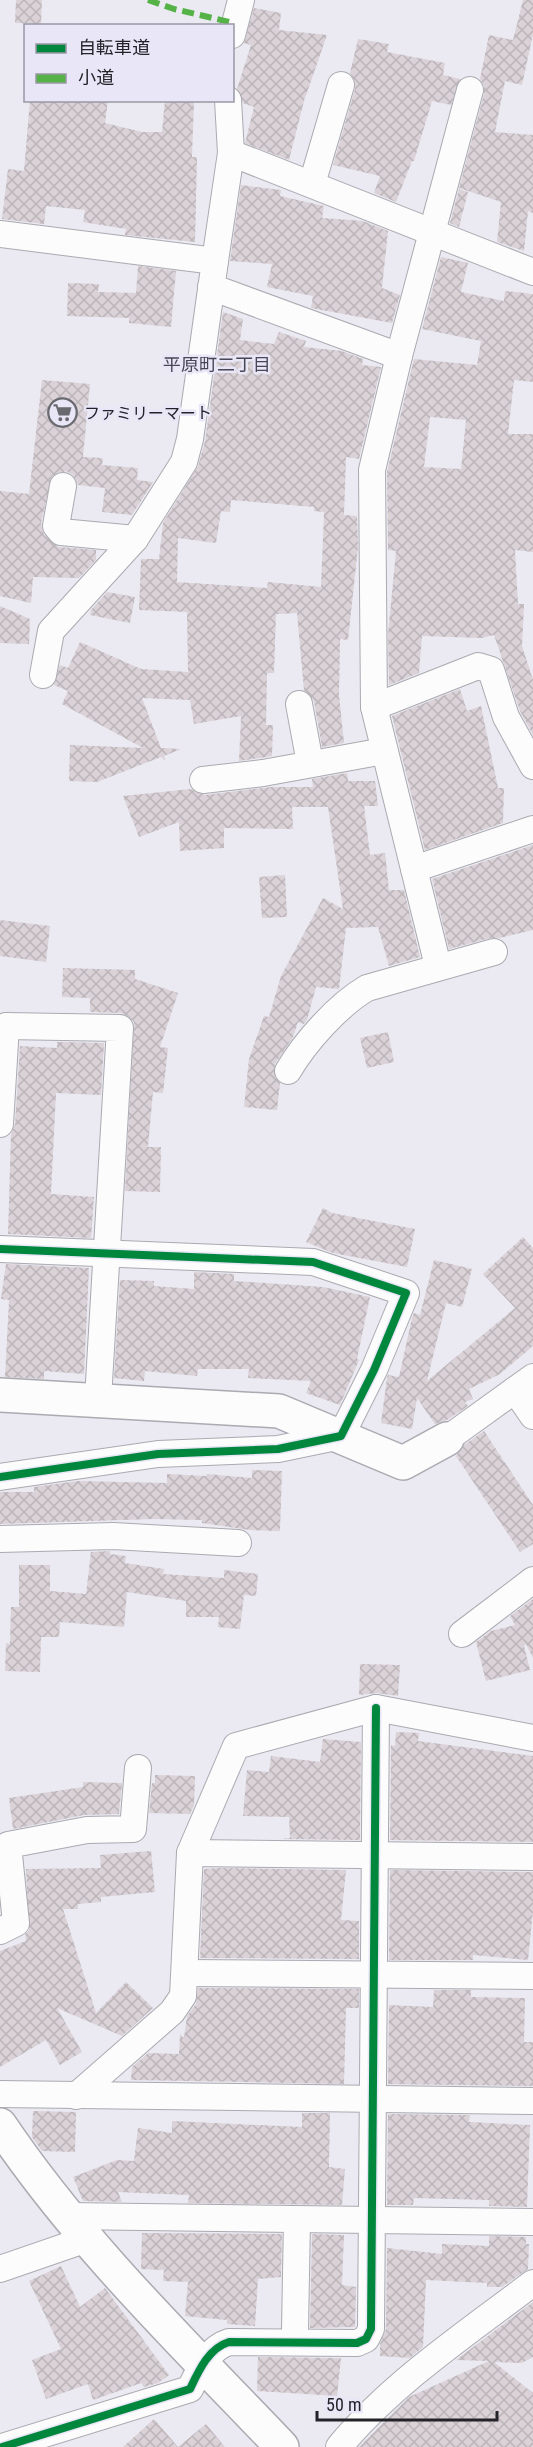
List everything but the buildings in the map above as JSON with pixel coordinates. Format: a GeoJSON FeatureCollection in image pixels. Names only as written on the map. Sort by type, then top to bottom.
{"type":"FeatureCollection","features":[{"type":"Feature","properties":{"kind":"street"},"geometry":{"type":"LineString","coordinates":[[234,27],[241,0]]}},
{"type":"Feature","properties":{"kind":"street"},"geometry":{"type":"LineString","coordinates":[[312,184],[341,85]]}},
{"type":"Feature","properties":{"kind":"street"},"geometry":{"type":"LineString","coordinates":[[438,966],[374,707],[372,470],[399,356],[470,90]]}},
{"type":"Feature","properties":{"kind":"street"},"geometry":{"type":"LineString","coordinates":[[43,675],[51,631],[135,539],[184,462],[190,439],[231,153],[228,102]]}},
{"type":"Feature","properties":{"kind":"street"},"geometry":{"type":"LineString","coordinates":[[231,153],[533,272]]}},
{"type":"Feature","properties":{"kind":"street"},"geometry":{"type":"LineString","coordinates":[[0,234],[214,261]]}},
{"type":"Feature","properties":{"kind":"street"},"geometry":{"type":"LineString","coordinates":[[211,286],[399,356]]}},
{"type":"Feature","properties":{"kind":"street"},"geometry":{"type":"LineString","coordinates":[[63,486],[56,526],[61,532],[135,539]]}},
{"type":"Feature","properties":{"kind":"street"},"geometry":{"type":"LineString","coordinates":[[374,707],[478,666],[491,670],[506,717],[533,766]]}},
{"type":"Feature","properties":{"kind":"street"},"geometry":{"type":"LineString","coordinates":[[299,704],[310,763]]}},
{"type":"Feature","properties":{"kind":"street"},"geometry":{"type":"LineString","coordinates":[[203,780],[263,773],[384,751]]}},
{"type":"Feature","properties":{"kind":"street"},"geometry":{"type":"LineString","coordinates":[[414,869],[533,829]]}},
{"type":"Feature","properties":{"kind":"street"},"geometry":{"type":"LineString","coordinates":[[288,1071],[305,1043],[353,996],[367,988],[438,966],[494,952]]}},
{"type":"Feature","properties":{"kind":"street"},"geometry":{"type":"LineString","coordinates":[[0,1124],[6,1026],[120,1028],[98,1399]]}},
{"type":"Feature","properties":{"kind":"street"},"geometry":{"type":"LineString","coordinates":[[0,1249],[313,1262],[406,1293],[374,1370],[341,1436]]}},
{"type":"Feature","properties":{"kind":"street"},"geometry":{"type":"LineString","coordinates":[[0,1395],[279,1411],[403,1463],[447,1439],[524,1383],[533,1416]]}},
{"type":"Feature","properties":{"kind":"street"},"geometry":{"type":"LineString","coordinates":[[0,1477],[158,1454],[278,1449],[341,1436]]}},
{"type":"Feature","properties":{"kind":"street"},"geometry":{"type":"LineString","coordinates":[[0,1539],[113,1536],[238,1544]]}},
{"type":"Feature","properties":{"kind":"street"},"geometry":{"type":"LineString","coordinates":[[462,1634],[533,1580]]}},
{"type":"Feature","properties":{"kind":"street"},"geometry":{"type":"LineString","coordinates":[[2,2447],[190,2388],[203,2364],[216,2349],[230,2342],[357,2343],[366,2339],[371,2330],[376,1708]]}},
{"type":"Feature","properties":{"kind":"street"},"geometry":{"type":"LineString","coordinates":[[76,2096],[172,2012],[183,1996],[186,1973],[190,1853],[236,1746],[376,1708],[533,1738]]}},
{"type":"Feature","properties":{"kind":"street"},"geometry":{"type":"LineString","coordinates":[[0,1931],[16,1923],[8,1845],[87,1830],[133,1829],[138,1768]]}},
{"type":"Feature","properties":{"kind":"street"},"geometry":{"type":"LineString","coordinates":[[190,1853],[533,1857]]}},
{"type":"Feature","properties":{"kind":"street"},"geometry":{"type":"LineString","coordinates":[[186,1973],[533,1976]]}},
{"type":"Feature","properties":{"kind":"street"},"geometry":{"type":"LineString","coordinates":[[0,2094],[533,2101]]}},
{"type":"Feature","properties":{"kind":"street"},"geometry":{"type":"LineString","coordinates":[[0,2125],[77,2227],[282,2447]]}},
{"type":"Feature","properties":{"kind":"street"},"geometry":{"type":"LineString","coordinates":[[295,2330],[297,2220]]}},
{"type":"Feature","properties":{"kind":"street"},"geometry":{"type":"LineString","coordinates":[[0,2269],[77,2227],[297,2220],[533,2222]]}},
{"type":"Feature","properties":{"kind":"street"},"geometry":{"type":"LineString","coordinates":[[339,2447],[351,2432],[406,2382],[533,2283]]}},
{"type":"Feature","properties":{"kind":"marked path"},"geometry":{"type":"LineString","coordinates":[[148,0],[174,9],[234,23]]}},
{"type":"Feature","properties":{"kind":"cycle path"},"geometry":{"type":"LineString","coordinates":[[0,1249],[313,1262],[406,1293],[374,1370],[341,1436],[278,1449],[158,1454],[0,1477]]}},
{"type":"Feature","properties":{"kind":"cycle path"},"geometry":{"type":"LineString","coordinates":[[2,2447],[190,2389],[210,2354],[229,2342],[357,2343],[366,2339],[371,2329],[376,1708]]}},
{"type":"Feature","properties":{"kind":"place","name":"ファミリーマート"},"geometry":{"type":"Point","coordinates":[63,413]}},
{"type":"Feature","properties":{"kind":"district","name":"平原町二丁目"},"geometry":{"type":"Point","coordinates":[217,365]}}]}
